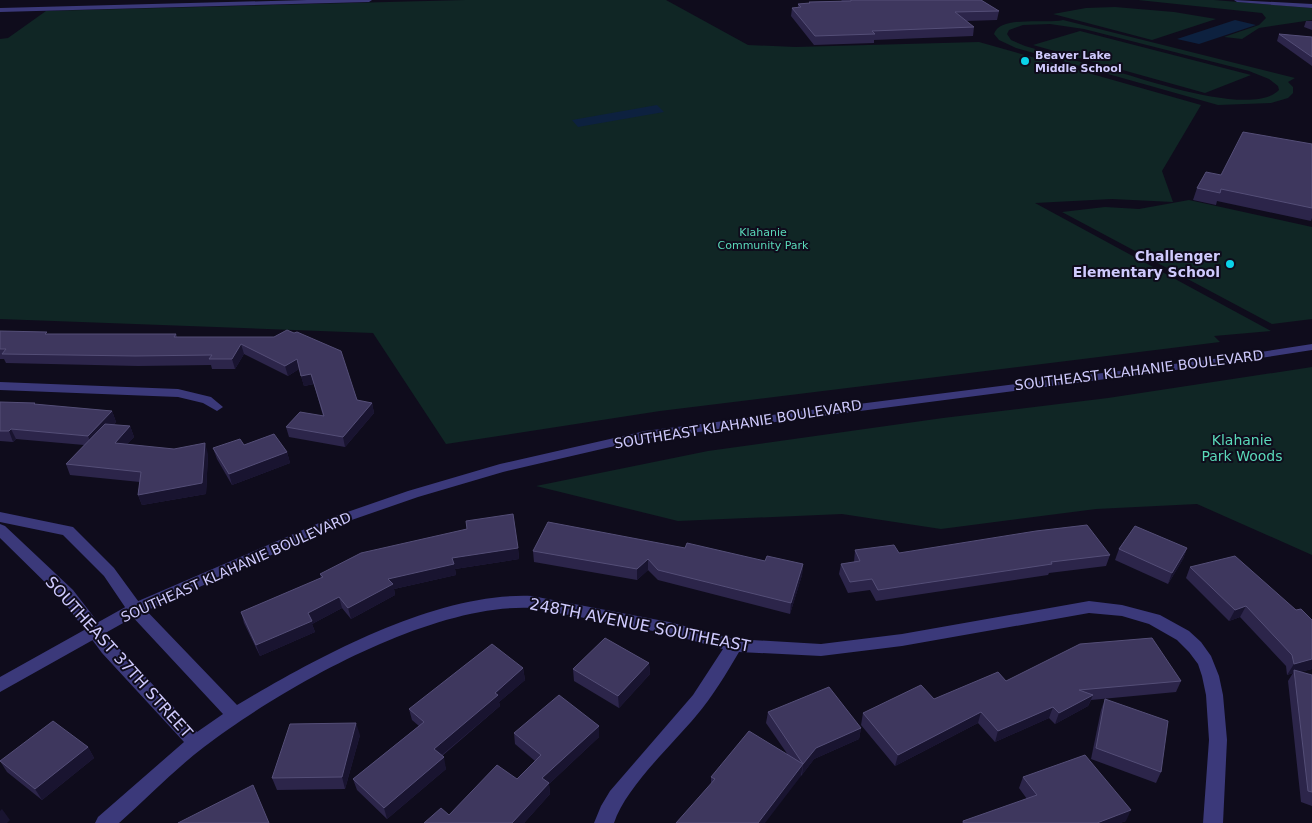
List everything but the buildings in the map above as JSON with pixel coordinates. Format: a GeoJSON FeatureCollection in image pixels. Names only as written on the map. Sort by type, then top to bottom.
{"type":"FeatureCollection","features":[{"type":"Feature","properties":{"kind":"street"},"geometry":{"type":"LineString","coordinates":[[0,10],[369,0]]}},
{"type":"Feature","properties":{"kind":"street"},"geometry":{"type":"LineString","coordinates":[[1237,0],[1312,6]]}},
{"type":"Feature","properties":{"kind":"street","name":"SOUTHEAST KLAHANIE BOULEVARD"},"geometry":{"type":"LineString","coordinates":[[0,685],[135,608],[338,520],[414,494],[500,468],[645,435],[1229,360],[1312,347]]}},
{"type":"Feature","properties":{"kind":"street"},"geometry":{"type":"LineString","coordinates":[[0,386],[178,393],[207,400],[216,407]]}},
{"type":"Feature","properties":{"kind":"street"},"geometry":{"type":"LineString","coordinates":[[0,517],[68,531],[109,572],[135,608],[235,715]]}},
{"type":"Feature","properties":{"kind":"street","name":"SOUTHEAST 37TH STREET"},"geometry":{"type":"LineString","coordinates":[[0,529],[67,594],[108,648],[196,743]]}},
{"type":"Feature","properties":{"kind":"street","name":"248TH AVENUE SOUTHEAST"},"geometry":{"type":"LineString","coordinates":[[105,823],[196,743],[235,715],[306,673],[382,637],[448,613],[510,601],[532,602],[579,610],[669,628],[734,645],[821,650],[902,640],[1089,607],[1115,608],[1142,614],[1165,623],[1186,638],[1205,661],[1213,688],[1217,730],[1218,776],[1213,823]]}},
{"type":"Feature","properties":{"kind":"street"},"geometry":{"type":"LineString","coordinates":[[604,823],[605,817],[617,797],[699,700],[734,645]]}},
{"type":"Feature","properties":{"kind":"green space","name":"Klahanie Community Park"},"geometry":{"type":"Polygon","coordinates":[[[465,0],[666,0],[748,45],[795,47],[979,42],[1201,105],[1162,171],[1173,202],[1112,199],[1035,203],[1271,331],[1214,336],[1220,342],[660,411],[446,444],[373,333],[0,319],[0,39],[8,38],[46,11],[465,0]]]}},
{"type":"Feature","properties":{"kind":"green space"},"geometry":{"type":"Polygon","coordinates":[[[1138,0],[1214,0],[1312,8],[1312,20],[1259,28],[1242,39],[1224,37],[1259,25],[1266,18],[1262,13],[1138,0]]]}},
{"type":"Feature","properties":{"kind":"green space"},"geometry":{"type":"Polygon","coordinates":[[[1115,7],[1174,12],[1216,19],[1152,40],[1053,14],[1086,8],[1115,7]]]}},
{"type":"Feature","properties":{"kind":"green space"},"geometry":{"type":"Polygon","coordinates":[[[1063,20],[1295,78],[1288,82],[1293,87],[1293,93],[1288,98],[1271,103],[1218,105],[1016,48],[999,40],[994,34],[998,28],[1005,24],[1025,21],[1063,20]],[[1050,24],[1023,25],[1009,30],[1007,34],[1011,40],[1025,46],[1176,89],[1225,99],[1247,100],[1266,97],[1279,90],[1278,86],[1269,79],[1249,71],[1084,29],[1050,24]]]}},
{"type":"Feature","properties":{"kind":"green space"},"geometry":{"type":"Polygon","coordinates":[[[1080,31],[1251,75],[1205,93],[1033,45],[1080,31]]]}},
{"type":"Feature","properties":{"kind":"green space"},"geometry":{"type":"Polygon","coordinates":[[[1189,200],[1312,227],[1312,319],[1272,324],[1062,212],[1105,207],[1139,209],[1189,200]]]}},
{"type":"Feature","properties":{"kind":"green space","name":"Klahanie Park Woods"},"geometry":{"type":"Polygon","coordinates":[[[1312,367],[1312,555],[1197,504],[1096,509],[941,529],[842,514],[678,521],[536,486],[708,451],[943,418],[1108,398],[1312,367]]]}},
{"type":"Feature","properties":{"kind":"water"},"geometry":{"type":"Polygon","coordinates":[[[1235,20],[1256,25],[1199,44],[1177,39],[1235,20]]]}},
{"type":"Feature","properties":{"kind":"water"},"geometry":{"type":"Polygon","coordinates":[[[657,105],[664,112],[578,127],[572,120],[657,105]]]}},
{"type":"Feature","properties":{"kind":"place","name":"Beaver Lake Middle School"},"geometry":{"type":"Point","coordinates":[1025,61]}},
{"type":"Feature","properties":{"kind":"place","name":"Challenger Elementary School"},"geometry":{"type":"Point","coordinates":[1230,264]}}]}
